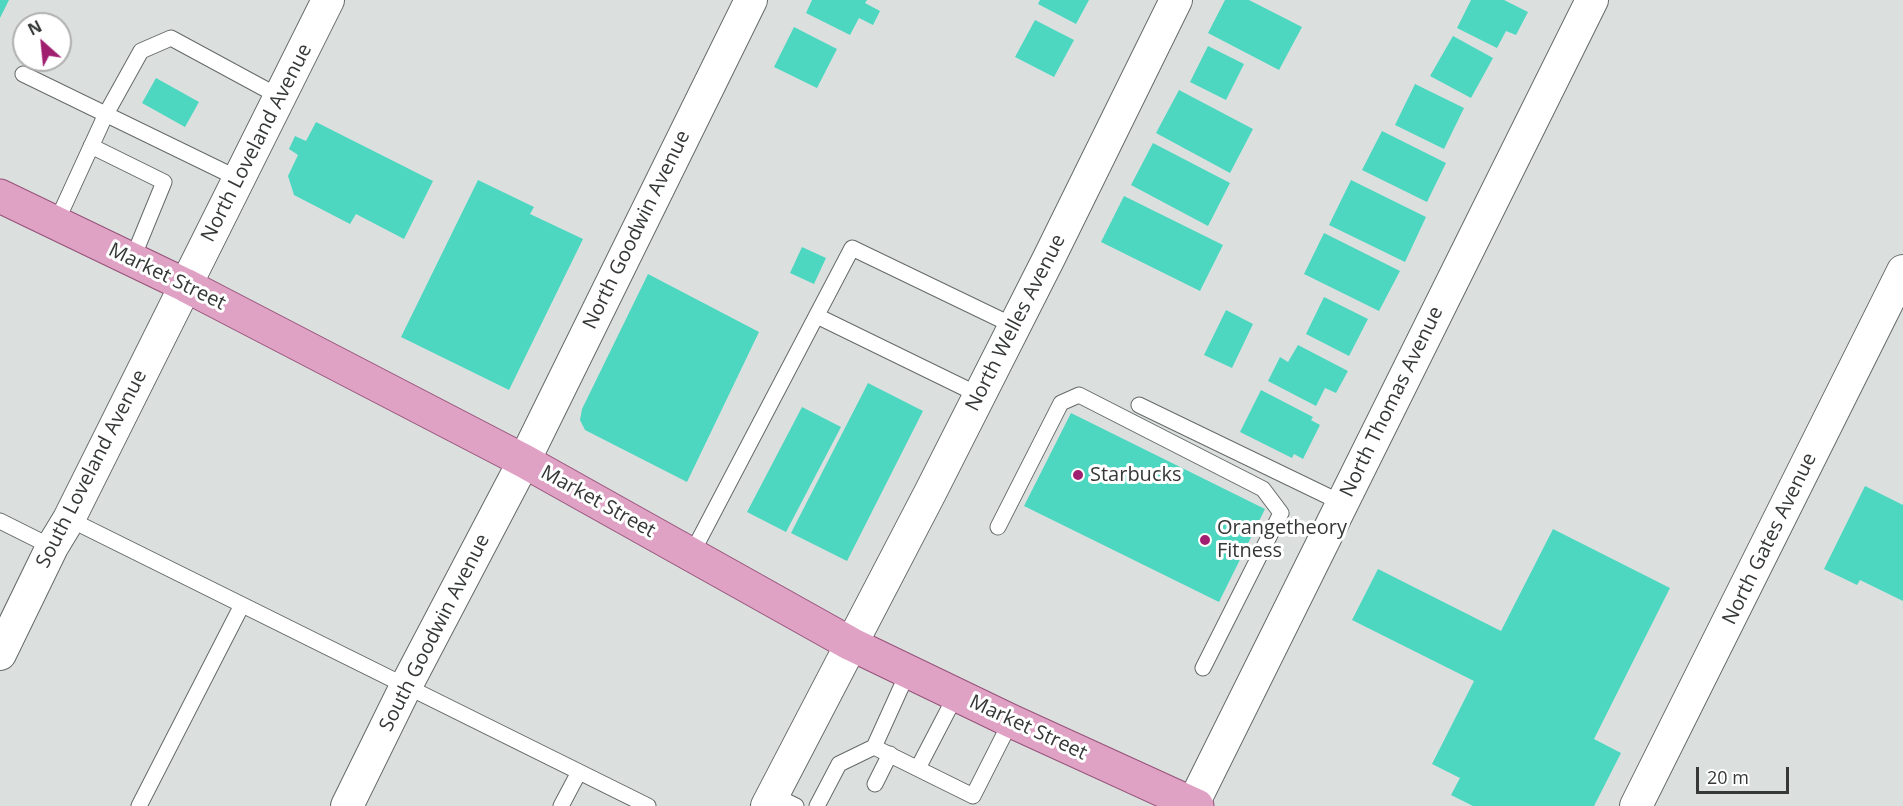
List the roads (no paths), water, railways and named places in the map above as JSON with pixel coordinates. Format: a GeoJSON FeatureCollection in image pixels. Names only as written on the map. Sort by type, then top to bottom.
{"type":"FeatureCollection","features":[{"type":"Feature","properties":{"kind":"main road","name":"Market Street"},"geometry":{"type":"LineString","coordinates":[[0,196],[185,285],[524,461],[851,644],[1194,805]]}},
{"type":"Feature","properties":{"kind":"street","name":"North Loveland Avenue"},"geometry":{"type":"LineString","coordinates":[[185,285],[328,0]]}},
{"type":"Feature","properties":{"kind":"street","name":"North Goodwin Avenue"},"geometry":{"type":"LineString","coordinates":[[524,461],[751,0]]}},
{"type":"Feature","properties":{"kind":"street","name":"North Welles Avenue"},"geometry":{"type":"LineString","coordinates":[[779,802],[851,644],[1014,326],[1176,0]]}},
{"type":"Feature","properties":{"kind":"street","name":"North Thomas Avenue"},"geometry":{"type":"LineString","coordinates":[[1194,805],[1592,0]]}},
{"type":"Feature","properties":{"kind":"street","name":"North Gates Avenue"},"geometry":{"type":"LineString","coordinates":[[1636,806],[1903,271]]}},
{"type":"Feature","properties":{"kind":"street","name":"South Loveland Avenue"},"geometry":{"type":"LineString","coordinates":[[0,654],[185,285]]}},
{"type":"Feature","properties":{"kind":"street","name":"South Goodwin Avenue"},"geometry":{"type":"LineString","coordinates":[[348,806],[406,686],[524,461]]}},
{"type":"Feature","properties":{"kind":"lane"},"geometry":{"type":"LineString","coordinates":[[57,223],[106,114],[141,51],[171,39],[280,97]]}},
{"type":"Feature","properties":{"kind":"lane"},"geometry":{"type":"LineString","coordinates":[[24,74],[239,178]]}},
{"type":"Feature","properties":{"kind":"lane"},"geometry":{"type":"LineString","coordinates":[[91,146],[164,182],[132,260]]}},
{"type":"Feature","properties":{"kind":"lane"},"geometry":{"type":"LineString","coordinates":[[691,555],[852,248],[1014,326]]}},
{"type":"Feature","properties":{"kind":"lane"},"geometry":{"type":"LineString","coordinates":[[817,316],[979,395]]}},
{"type":"Feature","properties":{"kind":"lane"},"geometry":{"type":"LineString","coordinates":[[998,527],[1061,403],[1079,395],[1263,489],[1281,513],[1203,668]]}},
{"type":"Feature","properties":{"kind":"lane"},"geometry":{"type":"LineString","coordinates":[[1139,405],[1342,503]]}},
{"type":"Feature","properties":{"kind":"lane"},"geometry":{"type":"LineString","coordinates":[[69,519],[648,806]]}},
{"type":"Feature","properties":{"kind":"lane"},"geometry":{"type":"LineString","coordinates":[[0,521],[52,547]]}},
{"type":"Feature","properties":{"kind":"lane"},"geometry":{"type":"LineString","coordinates":[[139,806],[242,605]]}},
{"type":"Feature","properties":{"kind":"lane"},"geometry":{"type":"LineString","coordinates":[[817,806],[839,764],[874,747],[908,672]]}},
{"type":"Feature","properties":{"kind":"lane"},"geometry":{"type":"LineString","coordinates":[[918,768],[956,695]]}},
{"type":"Feature","properties":{"kind":"lane"},"geometry":{"type":"LineString","coordinates":[[874,747],[918,768],[975,801],[1011,721]]}},
{"type":"Feature","properties":{"kind":"lane"},"geometry":{"type":"LineString","coordinates":[[874,784],[890,754]]}},
{"type":"Feature","properties":{"kind":"lane"},"geometry":{"type":"LineString","coordinates":[[561,806],[579,772]]}},
{"type":"Feature","properties":{"kind":"place","name":"Starbucks"},"geometry":{"type":"Point","coordinates":[1078,475]}},
{"type":"Feature","properties":{"kind":"place","name":"Orangetheory Fitness"},"geometry":{"type":"Point","coordinates":[1205,540]}}]}
